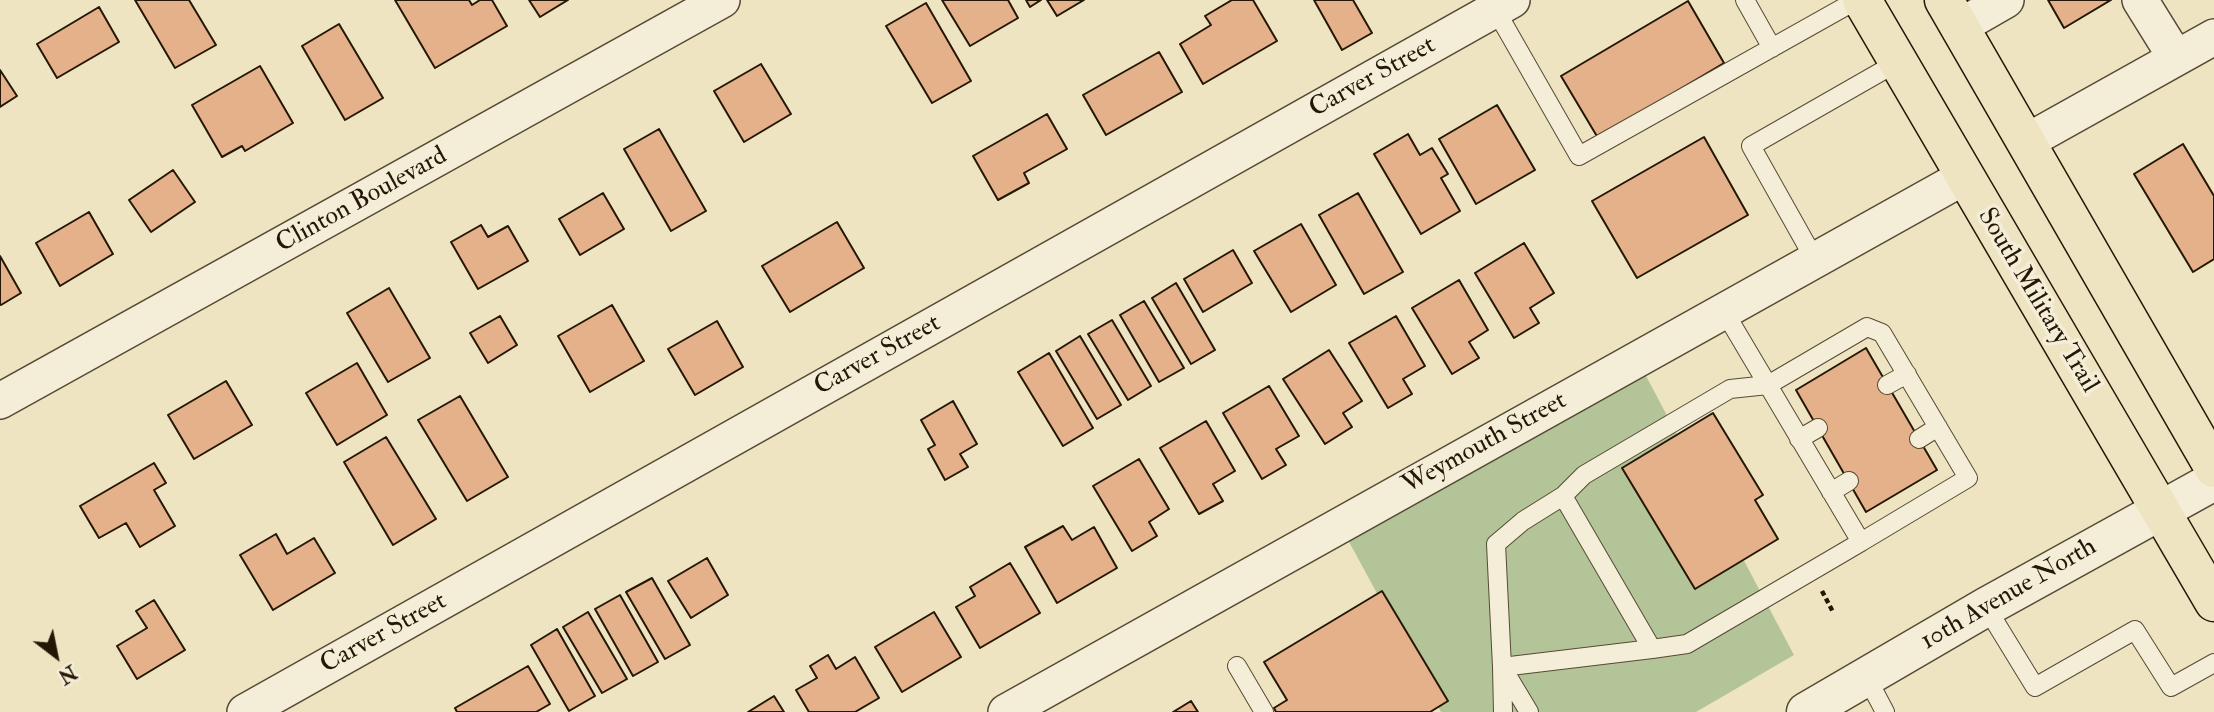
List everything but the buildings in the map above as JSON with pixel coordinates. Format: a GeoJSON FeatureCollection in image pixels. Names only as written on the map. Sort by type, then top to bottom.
{"type":"FeatureCollection","features":[{"type":"Feature","properties":{"kind":"main road","name":"South Military Trail"},"geometry":{"type":"LineString","coordinates":[[1859,0],[1898,62],[2214,602]]}},
{"type":"Feature","properties":{"kind":"main road"},"geometry":{"type":"LineString","coordinates":[[1952,13],[2214,468]]}},
{"type":"Feature","properties":{"kind":"street","name":"Clinton Boulevard"},"geometry":{"type":"LineString","coordinates":[[0,401],[722,0]]}},
{"type":"Feature","properties":{"kind":"street"},"geometry":{"type":"LineString","coordinates":[[1952,13],[2006,0]]}},
{"type":"Feature","properties":{"kind":"street"},"geometry":{"type":"LineString","coordinates":[[2140,0],[2176,58]]}},
{"type":"Feature","properties":{"kind":"street","name":"Carver Street"},"geometry":{"type":"LineString","coordinates":[[245,712],[1503,5]]}},
{"type":"Feature","properties":{"kind":"street"},"geometry":{"type":"LineString","coordinates":[[2026,142],[2214,37]]}},
{"type":"Feature","properties":{"kind":"street","name":"Weymouth Street"},"geometry":{"type":"LineString","coordinates":[[1006,712],[1964,177]]}},
{"type":"Feature","properties":{"kind":"street","name":"10th Avenue North"},"geometry":{"type":"LineString","coordinates":[[1806,712],[1986,607],[2214,481]]}},
{"type":"Feature","properties":{"kind":"lane"},"geometry":{"type":"LineString","coordinates":[[1745,0],[1772,48]]}},
{"type":"Feature","properties":{"kind":"lane"},"geometry":{"type":"LineString","coordinates":[[1503,5],[1579,156],[1859,0]]}},
{"type":"Feature","properties":{"kind":"lane"},"geometry":{"type":"LineString","coordinates":[[1815,260],[1751,146],[1898,62]]}},
{"type":"Feature","properties":{"kind":"lane"},"geometry":{"type":"LineString","coordinates":[[1724,311],[1861,542]]}},
{"type":"Feature","properties":{"kind":"lane"},"geometry":{"type":"LineString","coordinates":[[1502,667],[1687,644],[1968,478],[1882,333],[1867,327],[1768,385],[1730,389],[1584,475],[1563,496],[1523,522],[1496,544],[1503,712]]}},
{"type":"Feature","properties":{"kind":"lane"},"geometry":{"type":"LineString","coordinates":[[1887,385],[1907,374]]}},
{"type":"Feature","properties":{"kind":"lane"},"geometry":{"type":"LineString","coordinates":[[1919,439],[1938,427]]}},
{"type":"Feature","properties":{"kind":"lane"},"geometry":{"type":"LineString","coordinates":[[1800,439],[1818,428]]}},
{"type":"Feature","properties":{"kind":"lane"},"geometry":{"type":"LineString","coordinates":[[1831,492],[1849,481]]}},
{"type":"Feature","properties":{"kind":"lane"},"geometry":{"type":"LineString","coordinates":[[1563,496],[1652,649]]}},
{"type":"Feature","properties":{"kind":"lane"},"geometry":{"type":"LineString","coordinates":[[1986,607],[2035,687],[2135,630],[2171,687],[2214,663]]}},
{"type":"Feature","properties":{"kind":"lane"},"geometry":{"type":"LineString","coordinates":[[1237,666],[1264,712]]}},
{"type":"Feature","properties":{"kind":"lane"},"geometry":{"type":"LineString","coordinates":[[1502,667],[1529,712]]}},
{"type":"Feature","properties":{"kind":"lane"},"geometry":{"type":"LineString","coordinates":[[1867,678],[1885,712]]}},
{"type":"Feature","properties":{"kind":"path"},"geometry":{"type":"LineString","coordinates":[[1822,591],[1833,612]]}},
{"type":"Feature","properties":{"kind":"green space"},"geometry":{"type":"Polygon","coordinates":[[[1637,359],[1794,655],[1696,712],[1441,712],[1340,525],[1637,359]]]}}]}
